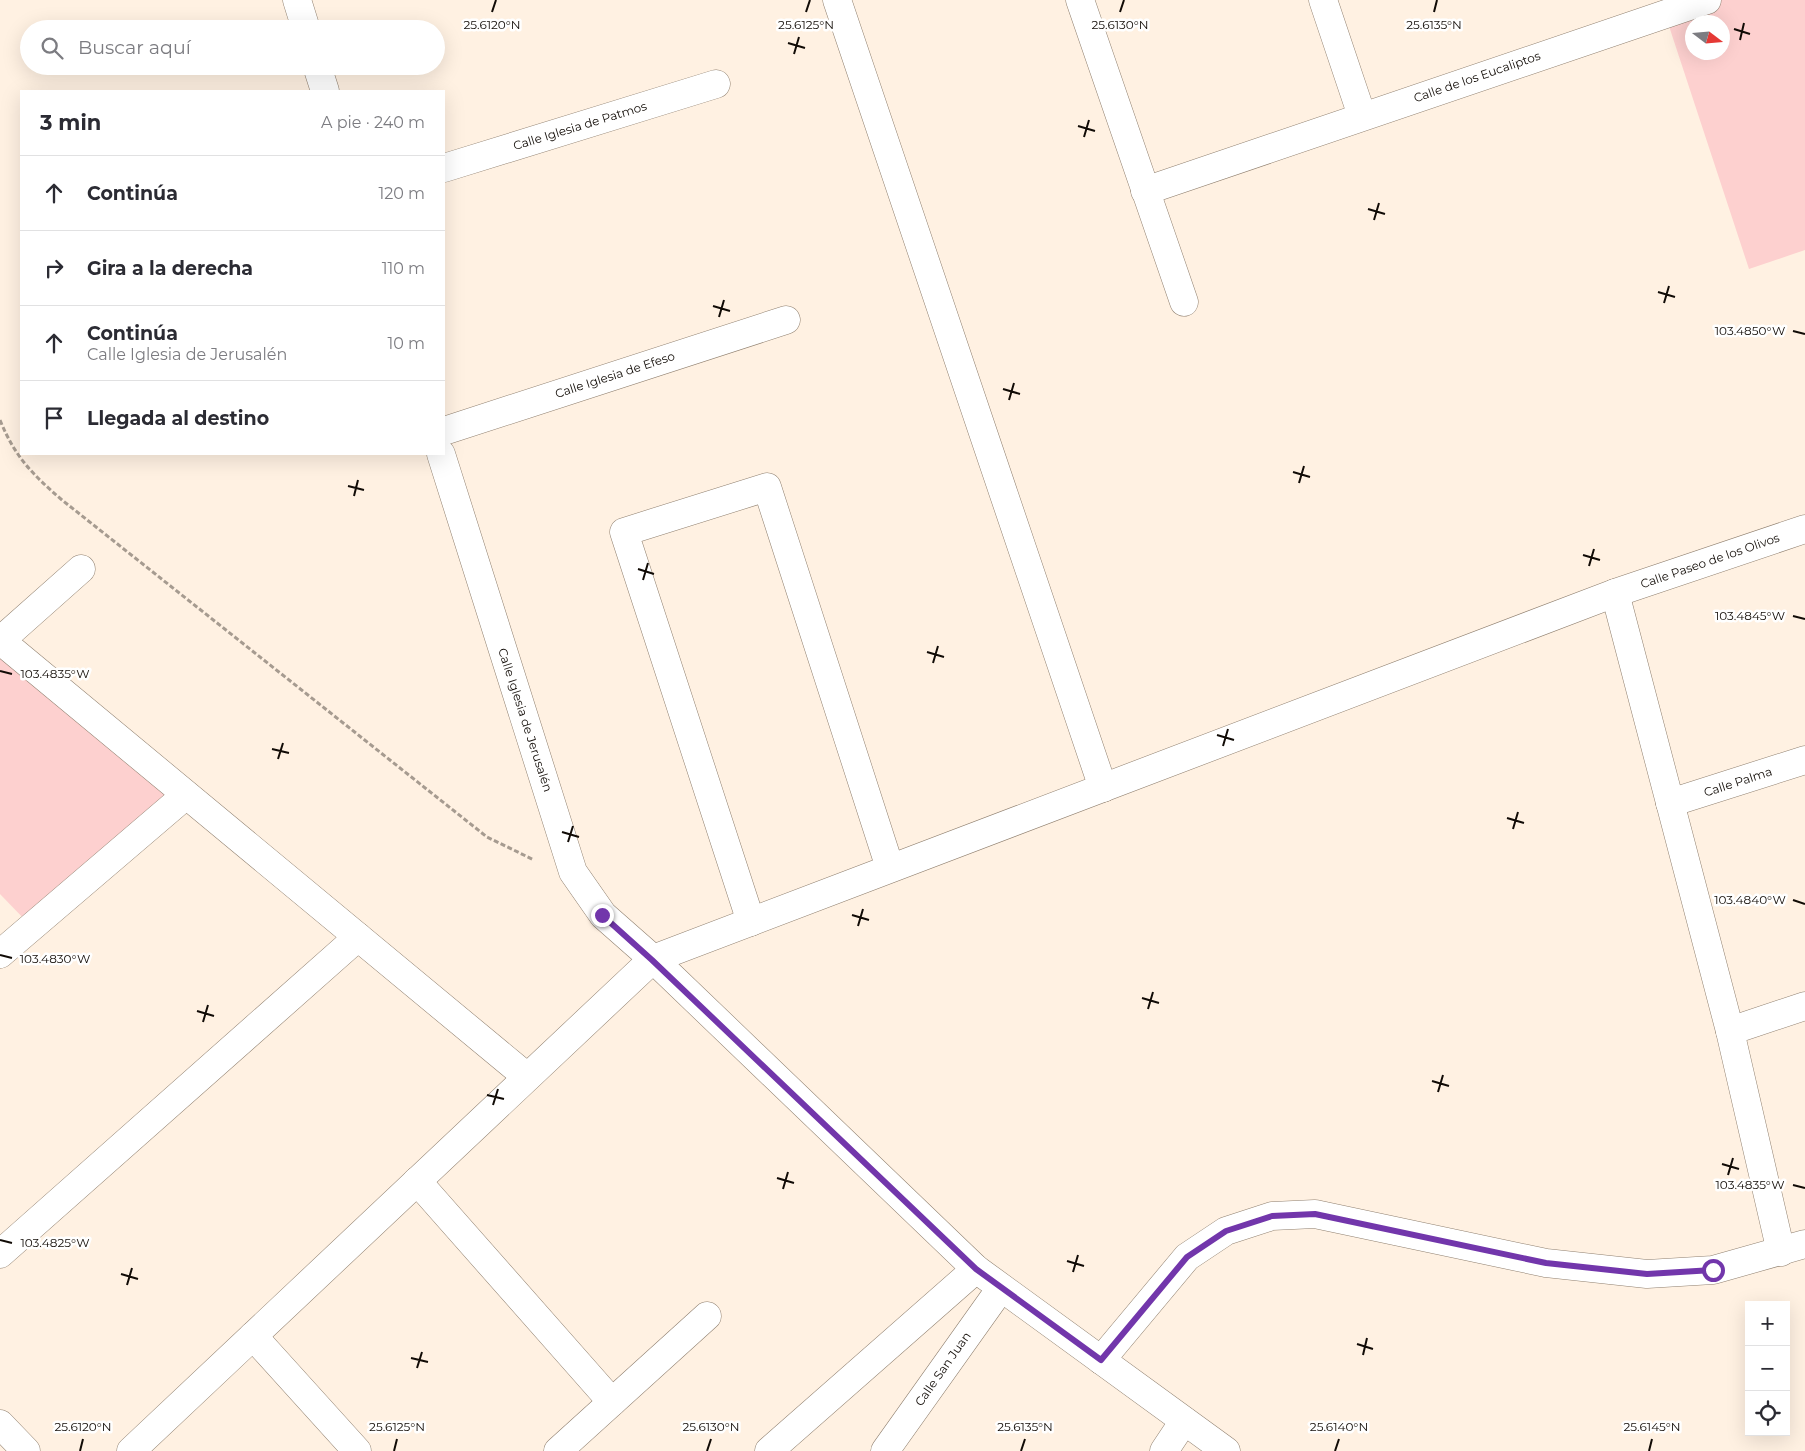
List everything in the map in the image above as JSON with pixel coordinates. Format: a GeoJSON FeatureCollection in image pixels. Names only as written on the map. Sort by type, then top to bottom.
{"type":"FeatureCollection","features":[{"type":"Feature","properties":{"kind":"street"},"geometry":{"type":"LineString","coordinates":[[297,0],[303,20]]}},
{"type":"Feature","properties":{"kind":"street"},"geometry":{"type":"LineString","coordinates":[[836,0],[1103,788]]}},
{"type":"Feature","properties":{"kind":"street"},"geometry":{"type":"LineString","coordinates":[[1080,0],[1184,302]]}},
{"type":"Feature","properties":{"kind":"street"},"geometry":{"type":"LineString","coordinates":[[1323,0],[1362,116]]}},
{"type":"Feature","properties":{"kind":"street","name":"Calle de los Eucaliptos"},"geometry":{"type":"LineString","coordinates":[[1145,191],[1707,0]]}},
{"type":"Feature","properties":{"kind":"street"},"geometry":{"type":"LineString","coordinates":[[320,75],[325,90]]}},
{"type":"Feature","properties":{"kind":"street","name":"Calle Iglesia de Patmos"},"geometry":{"type":"LineString","coordinates":[[445,168],[716,84]]}},
{"type":"Feature","properties":{"kind":"street","name":"Calle Iglesia de Efeso"},"geometry":{"type":"LineString","coordinates":[[445,431],[786,320]]}},
{"type":"Feature","properties":{"kind":"street","name":"Calle Iglesia de Jerusalén"},"geometry":{"type":"LineString","coordinates":[[441,455],[573,872],[602,915],[652,960],[976,1269],[1226,1451]]}},
{"type":"Feature","properties":{"kind":"street"},"geometry":{"type":"LineString","coordinates":[[751,922],[624,532],[767,487],[890,868]]}},
{"type":"Feature","properties":{"kind":"street","name":"Calle Paseo de los Olivos"},"geometry":{"type":"LineString","coordinates":[[652,960],[1615,593],[1805,528]]}},
{"type":"Feature","properties":{"kind":"street"},"geometry":{"type":"LineString","coordinates":[[81,569],[0,641],[527,1077]]}},
{"type":"Feature","properties":{"kind":"street"},"geometry":{"type":"LineString","coordinates":[[1101,1360],[1187,1257],[1226,1231],[1272,1216],[1315,1214],[1546,1263],[1647,1274],[1713,1270],[1793,1248],[1730,1030],[1615,593]]}},
{"type":"Feature","properties":{"kind":"street","name":"Calle Palma"},"geometry":{"type":"LineString","coordinates":[[1670,803],[1805,760]]}},
{"type":"Feature","properties":{"kind":"street"},"geometry":{"type":"LineString","coordinates":[[0,954],[186,794]]}},
{"type":"Feature","properties":{"kind":"street"},"geometry":{"type":"LineString","coordinates":[[0,1254],[358,937]]}},
{"type":"Feature","properties":{"kind":"street"},"geometry":{"type":"LineString","coordinates":[[131,1451],[652,960]]}},
{"type":"Feature","properties":{"kind":"street"},"geometry":{"type":"LineString","coordinates":[[1730,1030],[1805,1006]]}},
{"type":"Feature","properties":{"kind":"street"},"geometry":{"type":"LineString","coordinates":[[417,1180],[612,1402]]}},
{"type":"Feature","properties":{"kind":"street"},"geometry":{"type":"LineString","coordinates":[[769,1451],[976,1269]]}},
{"type":"Feature","properties":{"kind":"street","name":"Calle San Juan"},"geometry":{"type":"LineString","coordinates":[[885,1451],[1001,1288]]}},
{"type":"Feature","properties":{"kind":"street"},"geometry":{"type":"LineString","coordinates":[[558,1451],[707,1316]]}},
{"type":"Feature","properties":{"kind":"street"},"geometry":{"type":"LineString","coordinates":[[254,1336],[357,1451]]}},
{"type":"Feature","properties":{"kind":"street"},"geometry":{"type":"LineString","coordinates":[[1164,1451],[1184,1421]]}},
{"type":"Feature","properties":{"kind":"street"},"geometry":{"type":"LineString","coordinates":[[0,1424],[26,1451]]}},
{"type":"Feature","properties":{"kind":"path"},"geometry":{"type":"LineString","coordinates":[[0,420],[10,445],[16,453],[34,476],[62,500],[487,837],[533,859],[573,872]]}},
{"type":"Feature","properties":{"kind":"shaded area"},"geometry":{"type":"Polygon","coordinates":[[[1707,0],[1805,0],[1805,250],[1749,269],[1665,14],[1707,0]]]}},
{"type":"Feature","properties":{"kind":"shaded area"},"geometry":{"type":"Polygon","coordinates":[[[0,645],[174,793],[28,923],[0,894],[0,645]]]}},
{"type":"Feature","properties":{"kind":"route"},"geometry":{"type":"LineString","coordinates":[[602,915],[652,960],[976,1269],[1101,1360],[1187,1257],[1226,1231],[1272,1216],[1315,1214],[1546,1263],[1647,1274],[1713,1270]]}}]}
